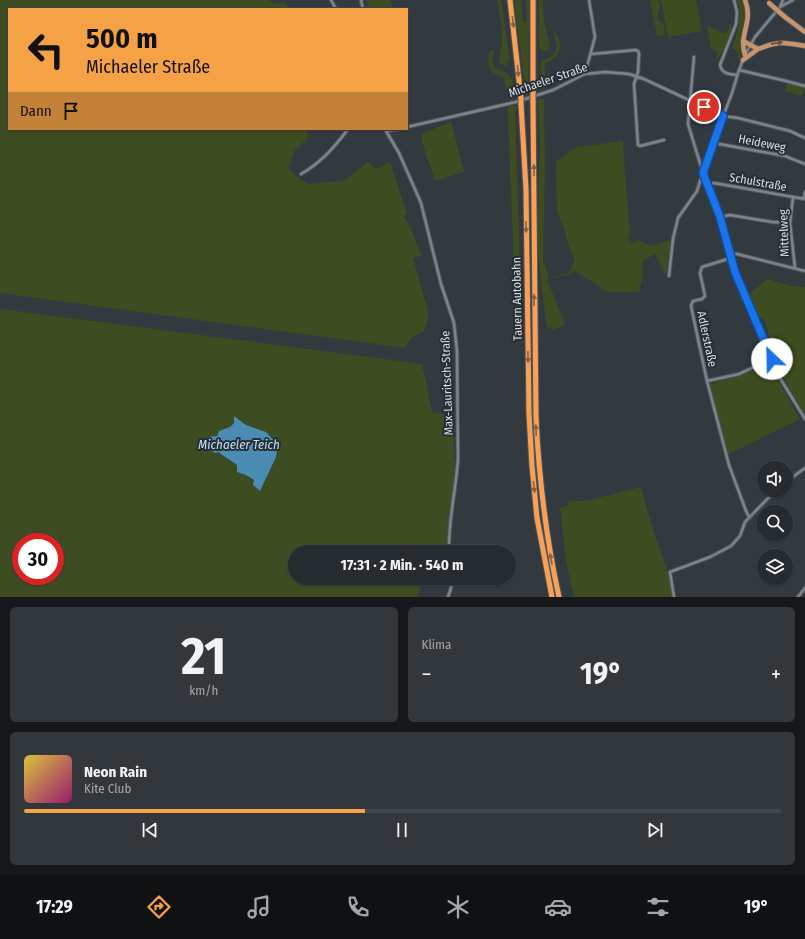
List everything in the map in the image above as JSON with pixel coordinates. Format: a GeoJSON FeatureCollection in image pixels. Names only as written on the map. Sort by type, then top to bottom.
{"type":"FeatureCollection","features":[{"type":"Feature","properties":{"kind":"highway","name":"Tauern Autobahn"},"geometry":{"type":"LineString","coordinates":[[510,0],[521,98],[526,189],[529,414],[532,466],[537,518],[552,597]]}},
{"type":"Feature","properties":{"kind":"highway","name":"Tauern Autobahn"},"geometry":{"type":"LineString","coordinates":[[533,0],[536,418],[538,465],[550,558],[559,597]]}},
{"type":"Feature","properties":{"kind":"main road"},"geometry":{"type":"LineString","coordinates":[[745,0],[749,16],[743,41],[744,57],[758,49],[776,42],[785,42],[805,46]]}},
{"type":"Feature","properties":{"kind":"main road"},"geometry":{"type":"LineString","coordinates":[[768,2],[805,32]]}},
{"type":"Feature","properties":{"kind":"main road"},"geometry":{"type":"LineString","coordinates":[[743,41],[758,49]]}},
{"type":"Feature","properties":{"kind":"street"},"geometry":{"type":"LineString","coordinates":[[585,74],[594,38],[589,0]]}},
{"type":"Feature","properties":{"kind":"street"},"geometry":{"type":"LineString","coordinates":[[734,0],[737,12],[736,24],[720,65],[723,71],[727,74],[737,75]]}},
{"type":"Feature","properties":{"kind":"street"},"geometry":{"type":"LineString","coordinates":[[668,276],[673,239],[678,218],[697,191],[744,57],[758,33],[780,7],[783,0]]}},
{"type":"Feature","properties":{"kind":"street"},"geometry":{"type":"LineString","coordinates":[[780,7],[794,0]]}},
{"type":"Feature","properties":{"kind":"street"},"geometry":{"type":"LineString","coordinates":[[591,54],[638,51],[639,54],[634,84],[638,145],[640,146],[664,140]]}},
{"type":"Feature","properties":{"kind":"street"},"geometry":{"type":"LineString","coordinates":[[694,57],[688,124],[703,173],[720,217],[742,291],[780,378],[805,419]]}},
{"type":"Feature","properties":{"kind":"street"},"geometry":{"type":"LineString","coordinates":[[739,70],[786,80],[805,86]]}},
{"type":"Feature","properties":{"kind":"street","name":"Michaeler Straße"},"geometry":{"type":"LineString","coordinates":[[408,128],[538,96],[585,74],[605,72],[622,73],[636,77],[651,82],[723,116],[738,118],[790,131],[805,138]]}},
{"type":"Feature","properties":{"kind":"street"},"geometry":{"type":"LineString","coordinates":[[301,174],[314,166],[334,148],[347,130]]}},
{"type":"Feature","properties":{"kind":"street","name":"Max-Lauritsch-Straße"},"geometry":{"type":"LineString","coordinates":[[385,130],[399,152],[420,203],[441,284],[456,331],[458,459],[448,545]]}},
{"type":"Feature","properties":{"kind":"street","name":"Heideweg"},"geometry":{"type":"LineString","coordinates":[[714,143],[785,156],[805,164]]}},
{"type":"Feature","properties":{"kind":"street","name":"Schulstraße"},"geometry":{"type":"LineString","coordinates":[[707,185],[714,183],[804,199]]}},
{"type":"Feature","properties":{"kind":"street"},"geometry":{"type":"LineString","coordinates":[[804,199],[805,192]]}},
{"type":"Feature","properties":{"kind":"street","name":"Mittelweg"},"geometry":{"type":"LineString","coordinates":[[793,197],[790,223],[795,268]]}},
{"type":"Feature","properties":{"kind":"street"},"geometry":{"type":"LineString","coordinates":[[720,217],[730,215],[772,222],[790,223]]}},
{"type":"Feature","properties":{"kind":"street"},"geometry":{"type":"LineString","coordinates":[[730,254],[737,254],[805,271]]}},
{"type":"Feature","properties":{"kind":"street","name":"Adlerstraße"},"geometry":{"type":"LineString","coordinates":[[731,258],[702,267],[700,273],[704,296],[693,301],[691,304],[707,381],[731,471],[749,517]]}},
{"type":"Feature","properties":{"kind":"street","name":"Adlerstraße"},"geometry":{"type":"LineString","coordinates":[[707,381],[739,374],[772,359]]}},
{"type":"Feature","properties":{"kind":"street"},"geometry":{"type":"LineString","coordinates":[[793,477],[805,468]]}},
{"type":"Feature","properties":{"kind":"street"},"geometry":{"type":"LineString","coordinates":[[674,597],[670,572],[716,554],[735,543],[740,536],[745,522],[769,497]]}},
{"type":"Feature","properties":{"kind":"street"},"geometry":{"type":"LineString","coordinates":[[448,597],[451,585]]}},
{"type":"Feature","properties":{"kind":"street"},"geometry":{"type":"LineString","coordinates":[[798,597],[805,588]]}},
{"type":"Feature","properties":{"kind":"green space"},"geometry":{"type":"Polygon","coordinates":[[[0,0],[268,0],[277,4],[283,2],[289,8],[8,8],[8,130],[306,130],[307,139],[295,150],[288,167],[296,176],[308,184],[343,181],[368,162],[376,169],[390,162],[407,214],[403,216],[410,227],[422,256],[413,258],[429,315],[424,331],[412,337],[405,348],[0,293],[0,0]]]}},
{"type":"Feature","properties":{"kind":"green space"},"geometry":{"type":"Polygon","coordinates":[[[367,0],[390,0],[394,8],[368,8],[367,0]]]}},
{"type":"Feature","properties":{"kind":"green space"},"geometry":{"type":"Polygon","coordinates":[[[497,0],[501,0],[510,60],[506,66],[500,64],[502,32],[497,0]]]}},
{"type":"Feature","properties":{"kind":"green space"},"geometry":{"type":"Polygon","coordinates":[[[514,0],[521,0],[523,23],[527,22],[526,0],[529,0],[528,95],[526,95],[514,0]]]}},
{"type":"Feature","properties":{"kind":"green space"},"geometry":{"type":"Polygon","coordinates":[[[539,0],[543,0],[544,23],[550,45],[547,51],[541,51],[539,42],[539,0]]]}},
{"type":"Feature","properties":{"kind":"green space"},"geometry":{"type":"Polygon","coordinates":[[[650,0],[658,0],[660,5],[657,19],[664,25],[665,35],[657,36],[650,0]]]}},
{"type":"Feature","properties":{"kind":"green space"},"geometry":{"type":"Polygon","coordinates":[[[661,0],[696,0],[702,31],[668,37],[661,0]]]}},
{"type":"Feature","properties":{"kind":"green space"},"geometry":{"type":"Polygon","coordinates":[[[737,0],[742,0],[746,16],[740,41],[740,60],[736,50],[732,48],[739,18],[739,6],[737,0]]]}},
{"type":"Feature","properties":{"kind":"green space"},"geometry":{"type":"Polygon","coordinates":[[[731,24],[732,30],[720,56],[716,58],[718,52],[711,48],[707,26],[726,34],[731,24]]]}},
{"type":"Feature","properties":{"kind":"green space"},"geometry":{"type":"Polygon","coordinates":[[[552,29],[560,44],[560,49],[555,57],[545,63],[544,89],[540,91],[541,62],[552,56],[556,50],[556,43],[552,29]]]}},
{"type":"Feature","properties":{"kind":"green space"},"geometry":{"type":"Polygon","coordinates":[[[490,51],[494,51],[492,61],[496,69],[507,74],[512,79],[514,99],[510,100],[503,77],[494,73],[489,68],[490,51]]]}},
{"type":"Feature","properties":{"kind":"green space"},"geometry":{"type":"Polygon","coordinates":[[[787,83],[805,88],[802,96],[785,91],[787,83]]]}},
{"type":"Feature","properties":{"kind":"green space"},"geometry":{"type":"Polygon","coordinates":[[[538,99],[544,99],[545,101],[543,260],[549,278],[569,273],[575,260],[570,250],[563,225],[557,211],[556,162],[577,147],[623,141],[630,234],[628,238],[633,244],[639,240],[650,246],[671,240],[666,276],[655,254],[642,261],[643,275],[639,292],[608,292],[574,270],[572,274],[547,279],[565,325],[553,330],[547,327],[537,241],[540,144],[538,99]]]}},
{"type":"Feature","properties":{"kind":"green space"},"geometry":{"type":"Polygon","coordinates":[[[516,106],[521,294],[515,294],[508,116],[508,107],[516,106]]]}},
{"type":"Feature","properties":{"kind":"green space"},"geometry":{"type":"Polygon","coordinates":[[[451,122],[464,172],[435,181],[423,146],[421,134],[451,122]]]}},
{"type":"Feature","properties":{"kind":"green space"},"geometry":{"type":"Polygon","coordinates":[[[767,279],[791,286],[805,287],[805,415],[784,378],[765,338],[769,337],[764,318],[757,320],[747,296],[767,279]]]}},
{"type":"Feature","properties":{"kind":"green space"},"geometry":{"type":"Polygon","coordinates":[[[0,309],[422,364],[432,412],[453,416],[455,477],[446,545],[288,545],[288,585],[422,585],[417,597],[0,597],[0,309]],[[234,416],[234,423],[230,427],[219,431],[217,436],[208,437],[218,452],[237,465],[237,472],[254,480],[253,485],[260,491],[276,457],[276,442],[266,432],[246,425],[234,416]]]}},
{"type":"Feature","properties":{"kind":"green space"},"geometry":{"type":"Polygon","coordinates":[[[771,364],[777,379],[800,419],[727,455],[710,384],[739,376],[771,364]]]}},
{"type":"Feature","properties":{"kind":"green space"},"geometry":{"type":"Polygon","coordinates":[[[641,487],[653,530],[668,572],[673,597],[574,597],[566,560],[560,508],[569,505],[568,502],[589,500],[641,487]]]}},
{"type":"Feature","properties":{"kind":"water","name":"Michaeler Teich"},"geometry":{"type":"Polygon","coordinates":[[[234,416],[246,425],[266,432],[276,443],[276,457],[260,491],[253,485],[254,480],[237,472],[237,465],[218,452],[215,453],[206,447],[204,441],[208,437],[217,436],[219,431],[230,427],[234,423],[234,416]]]}},
{"type":"Feature","properties":{"kind":"route"},"geometry":{"type":"LineString","coordinates":[[704,107],[723,116],[703,173],[720,217],[735,272],[742,291],[772,359]]}}]}
